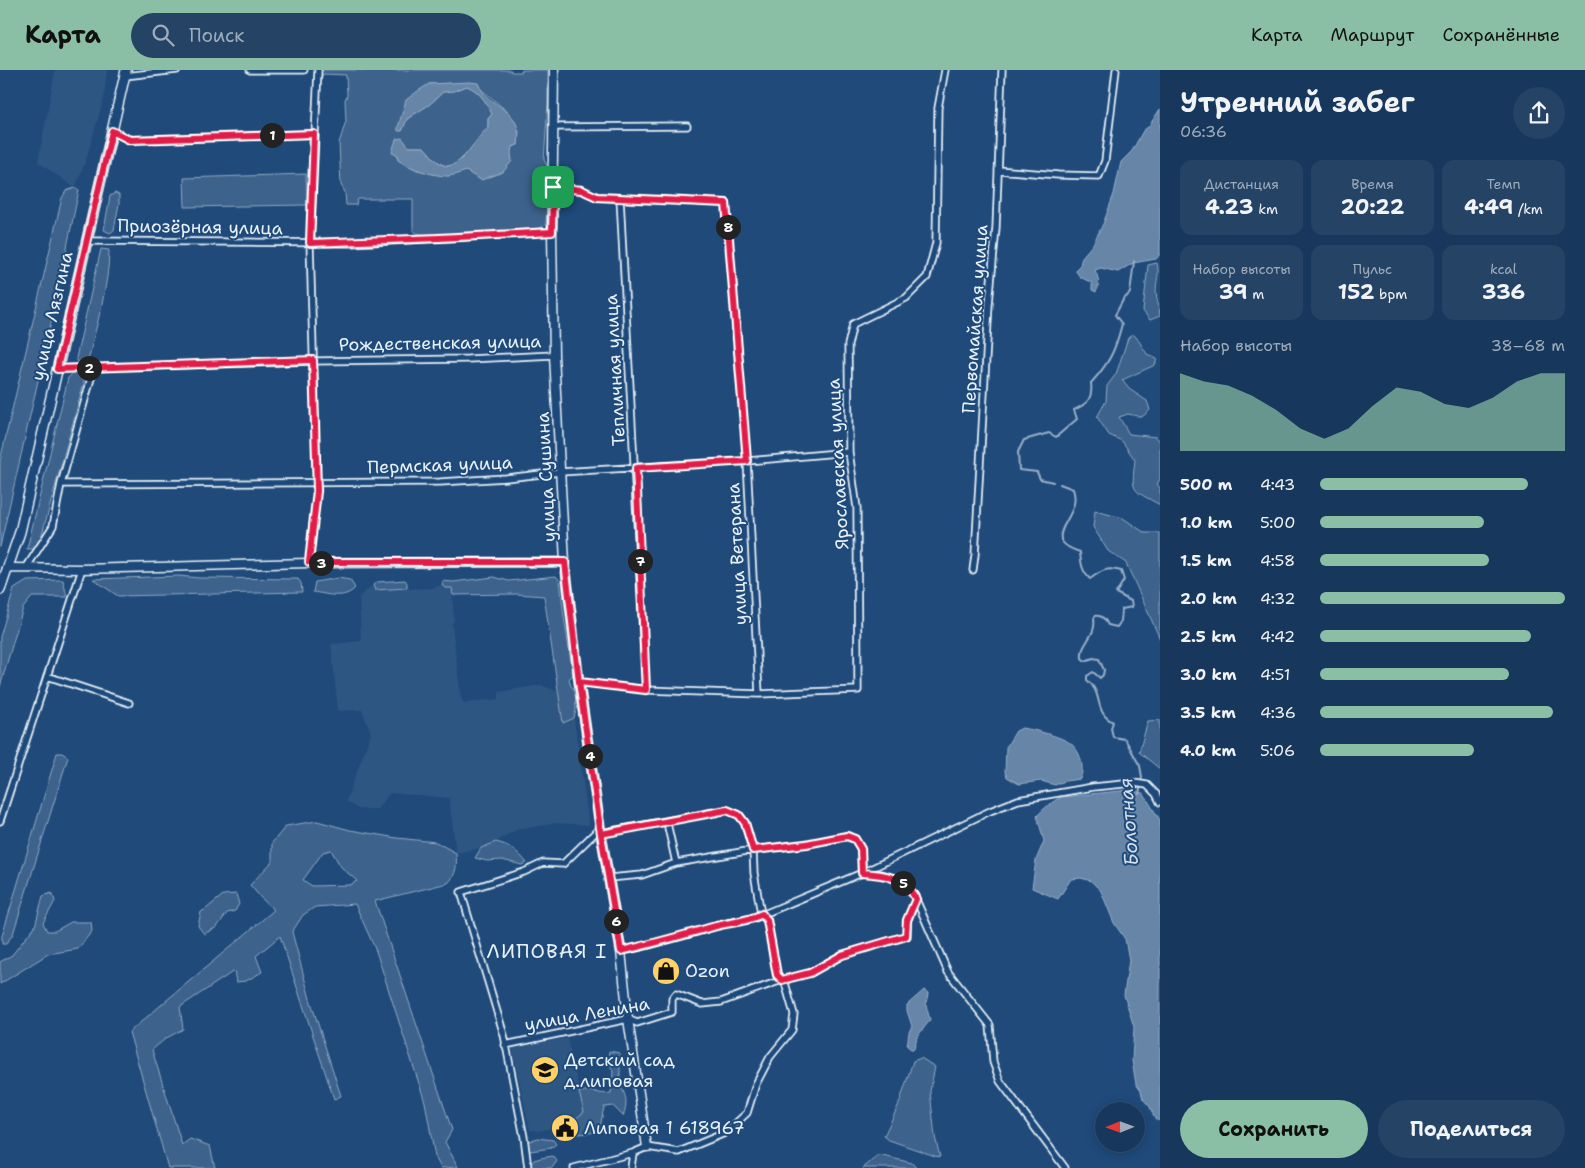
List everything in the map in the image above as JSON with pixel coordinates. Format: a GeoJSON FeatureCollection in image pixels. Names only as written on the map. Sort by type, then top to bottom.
{"type":"FeatureCollection","features":[{"type":"Feature","properties":{"kind":"main road","name":"улица Лязгина"},"geometry":{"type":"LineString","coordinates":[[0,590],[20,532],[125,73]]}},
{"type":"Feature","properties":{"kind":"street"},"geometry":{"type":"LineString","coordinates":[[125,73],[177,70]]}},
{"type":"Feature","properties":{"kind":"street"},"geometry":{"type":"LineString","coordinates":[[250,70],[304,70]]}},
{"type":"Feature","properties":{"kind":"street"},"geometry":{"type":"LineString","coordinates":[[309,562],[316,483],[310,243],[318,70]]}},
{"type":"Feature","properties":{"kind":"street","name":"улица Сушина"},"geometry":{"type":"LineString","coordinates":[[554,70],[552,232],[554,355],[565,562],[579,682],[621,951],[628,1019],[647,1147]]}},
{"type":"Feature","properties":{"kind":"street","name":"Ярославская улица"},"geometry":{"type":"LineString","coordinates":[[759,694],[858,690],[857,508],[849,452],[848,345],[853,324],[906,298],[927,277],[936,243],[938,108],[945,70]]}},
{"type":"Feature","properties":{"kind":"street","name":"Первомайская улица"},"geometry":{"type":"LineString","coordinates":[[973,570],[976,546],[989,304],[996,228],[1002,70]]}},
{"type":"Feature","properties":{"kind":"street"},"geometry":{"type":"LineString","coordinates":[[998,170],[1099,176],[1105,161],[1116,70]]}},
{"type":"Feature","properties":{"kind":"street"},"geometry":{"type":"LineString","coordinates":[[554,127],[687,126]]}},
{"type":"Feature","properties":{"kind":"street"},"geometry":{"type":"LineString","coordinates":[[112,131],[130,140],[314,134]]}},
{"type":"Feature","properties":{"kind":"street"},"geometry":{"type":"LineString","coordinates":[[553,187],[582,190],[597,197],[620,198]]}},
{"type":"Feature","properties":{"kind":"street","name":"улица Ветерана"},"geometry":{"type":"LineString","coordinates":[[620,198],[726,203],[747,461],[759,694]]}},
{"type":"Feature","properties":{"kind":"street","name":"Тепличная улица"},"geometry":{"type":"LineString","coordinates":[[620,198],[636,468],[646,690]]}},
{"type":"Feature","properties":{"kind":"street","name":"Приозёрная улица"},"geometry":{"type":"LineString","coordinates":[[86,241],[310,243],[420,240],[552,232]]}},
{"type":"Feature","properties":{"kind":"street","name":"Рождественская улица"},"geometry":{"type":"LineString","coordinates":[[57,369],[313,360],[468,359],[554,355]]}},
{"type":"Feature","properties":{"kind":"street"},"geometry":{"type":"LineString","coordinates":[[26,568],[53,526],[61,484],[94,368]]}},
{"type":"Feature","properties":{"kind":"street","name":"Пермская улица"},"geometry":{"type":"LineString","coordinates":[[61,484],[440,482],[560,472],[747,461],[849,452]]}},
{"type":"Feature","properties":{"kind":"street"},"geometry":{"type":"LineString","coordinates":[[7,569],[82,569],[309,562],[565,562]]}},
{"type":"Feature","properties":{"kind":"street"},"geometry":{"type":"LineString","coordinates":[[0,821],[82,569]]}},
{"type":"Feature","properties":{"kind":"street"},"geometry":{"type":"LineString","coordinates":[[47,676],[129,703]]}},
{"type":"Feature","properties":{"kind":"street"},"geometry":{"type":"LineString","coordinates":[[579,682],[646,690],[759,694]]}},
{"type":"Feature","properties":{"kind":"street"},"geometry":{"type":"LineString","coordinates":[[621,951],[728,923],[752,919],[862,873],[1018,800],[1068,790],[1134,783],[1147,785],[1156,794],[1160,802]]}},
{"type":"Feature","properties":{"kind":"street"},"geometry":{"type":"LineString","coordinates":[[528,1168],[524,1137],[504,1035],[461,892],[524,872],[543,863],[563,864],[601,831],[666,822],[727,810],[739,815],[745,823],[753,850],[754,873],[762,914],[767,920],[777,975],[785,983],[794,1014],[792,1030],[770,1057],[756,1084],[747,1113],[725,1133],[678,1152],[647,1147],[633,1153],[574,1168]]}},
{"type":"Feature","properties":{"kind":"street"},"geometry":{"type":"LineString","coordinates":[[666,822],[676,862]]}},
{"type":"Feature","properties":{"kind":"street"},"geometry":{"type":"LineString","coordinates":[[609,878],[642,875],[676,862],[806,844],[847,836],[855,839],[861,849],[862,873]]}},
{"type":"Feature","properties":{"kind":"street"},"geometry":{"type":"LineString","coordinates":[[862,873],[894,878],[906,885],[916,899],[948,972],[990,1025],[993,1062],[1000,1081],[1065,1168]]}},
{"type":"Feature","properties":{"kind":"street","name":"улица Ленина"},"geometry":{"type":"LineString","coordinates":[[506,1045],[628,1019],[637,1023],[672,1012],[672,999],[676,994],[702,1004],[721,1002],[782,980],[810,973],[842,955],[906,936],[907,920],[916,899]]}},
{"type":"Feature","properties":{"kind":"street"},"geometry":{"type":"LineString","coordinates":[[631,1168],[633,1153]]}},
{"type":"Feature","properties":{"kind":"shaded area"},"geometry":{"type":"Polygon","coordinates":[[[51,70],[107,70],[104,98],[86,160],[75,188],[38,162],[55,71],[51,70]]]}},
{"type":"Feature","properties":{"kind":"shaded area"},"geometry":{"type":"Polygon","coordinates":[[[320,70],[511,70],[511,72],[522,72],[522,70],[548,70],[548,104],[544,160],[548,167],[546,224],[539,229],[531,231],[429,236],[413,231],[413,199],[358,199],[356,205],[346,205],[345,192],[341,185],[339,143],[346,121],[346,75],[324,74],[321,77],[320,70]],[[459,83],[429,84],[407,100],[402,131],[407,119],[430,104],[443,92],[454,91],[467,86],[475,90],[482,97],[492,114],[488,119],[488,128],[462,159],[451,167],[443,165],[436,160],[424,147],[409,147],[398,155],[398,160],[417,170],[448,176],[466,171],[481,180],[503,172],[512,147],[518,145],[519,131],[509,113],[481,89],[459,83]]]}},
{"type":"Feature","properties":{"kind":"shaded area"},"geometry":{"type":"Polygon","coordinates":[[[306,174],[307,205],[185,207],[184,178],[306,174]]]}},
{"type":"Feature","properties":{"kind":"shaded area"},"geometry":{"type":"Polygon","coordinates":[[[75,188],[79,190],[0,547],[0,461],[62,198],[66,191],[75,188]]]}},
{"type":"Feature","properties":{"kind":"shaded area"},"geometry":{"type":"Polygon","coordinates":[[[115,193],[119,195],[119,204],[114,230],[110,233],[104,230],[110,196],[115,193]]]}},
{"type":"Feature","properties":{"kind":"shaded area"},"geometry":{"type":"Polygon","coordinates":[[[101,249],[109,250],[105,290],[89,357],[87,361],[78,362],[76,358],[101,249]]]}},
{"type":"Feature","properties":{"kind":"shaded area"},"geometry":{"type":"Polygon","coordinates":[[[1157,263],[1156,294],[1160,316],[1150,320],[1143,311],[1148,265],[1157,263]]]}},
{"type":"Feature","properties":{"kind":"shaded area"},"geometry":{"type":"Polygon","coordinates":[[[1133,334],[1147,354],[1157,359],[1155,365],[1122,380],[1129,389],[1147,401],[1150,410],[1142,417],[1128,414],[1119,417],[1129,434],[1156,437],[1160,441],[1160,479],[1157,484],[1160,488],[1160,505],[1139,493],[1136,489],[1133,479],[1135,460],[1122,441],[1109,435],[1097,417],[1106,401],[1107,386],[1116,374],[1128,338],[1133,334]]]}},
{"type":"Feature","properties":{"kind":"shaded area"},"geometry":{"type":"Polygon","coordinates":[[[74,372],[84,375],[84,383],[39,545],[35,549],[27,549],[68,378],[74,372]]]}},
{"type":"Feature","properties":{"kind":"shaded area"},"geometry":{"type":"Polygon","coordinates":[[[1095,511],[1123,518],[1145,533],[1160,533],[1160,639],[1126,563],[1108,551],[1093,527],[1095,511]]]}},
{"type":"Feature","properties":{"kind":"shaded area"},"geometry":{"type":"Polygon","coordinates":[[[179,576],[298,579],[301,583],[302,592],[118,596],[93,579],[179,576]]]}},
{"type":"Feature","properties":{"kind":"shaded area"},"geometry":{"type":"Polygon","coordinates":[[[556,576],[560,581],[573,675],[569,679],[571,686],[575,690],[576,710],[574,718],[563,723],[544,596],[517,594],[453,595],[452,588],[445,588],[442,585],[443,581],[453,582],[494,577],[509,581],[556,576]]]}},
{"type":"Feature","properties":{"kind":"shaded area"},"geometry":{"type":"Polygon","coordinates":[[[338,578],[350,580],[355,588],[351,592],[341,595],[313,592],[315,582],[338,578]]]}},
{"type":"Feature","properties":{"kind":"shaded area"},"geometry":{"type":"Polygon","coordinates":[[[63,580],[67,597],[32,597],[23,608],[0,687],[0,637],[14,589],[27,581],[63,580]]]}},
{"type":"Feature","properties":{"kind":"shaded area"},"geometry":{"type":"Polygon","coordinates":[[[405,580],[407,588],[375,590],[373,585],[377,582],[405,580]]]}},
{"type":"Feature","properties":{"kind":"shaded area"},"geometry":{"type":"Polygon","coordinates":[[[373,585],[375,590],[433,588],[442,585],[445,588],[452,588],[454,621],[452,624],[461,698],[464,703],[499,699],[499,692],[541,685],[558,692],[563,722],[574,718],[589,825],[556,823],[516,830],[489,846],[456,853],[449,798],[390,793],[377,809],[358,809],[346,801],[371,733],[362,710],[338,711],[331,644],[361,641],[359,597],[373,585]]]}},
{"type":"Feature","properties":{"kind":"shaded area"},"geometry":{"type":"Polygon","coordinates":[[[1160,720],[1160,769],[1139,752],[1148,721],[1160,720]]]}},
{"type":"Feature","properties":{"kind":"shaded area"},"geometry":{"type":"Polygon","coordinates":[[[57,753],[62,753],[68,757],[13,934],[6,944],[2,944],[2,936],[57,753]]]}},
{"type":"Feature","properties":{"kind":"shaded area"},"geometry":{"type":"Polygon","coordinates":[[[317,821],[350,830],[436,842],[456,853],[456,869],[448,883],[375,901],[452,1130],[445,1142],[458,1167],[441,1168],[435,1157],[425,1102],[376,951],[355,904],[315,907],[303,915],[292,932],[310,999],[341,1096],[334,1099],[280,936],[256,956],[262,972],[246,981],[236,982],[234,971],[180,1007],[183,1029],[165,1039],[152,1050],[182,1145],[190,1139],[210,1146],[215,1168],[168,1168],[129,1032],[274,910],[250,885],[272,862],[272,843],[286,826],[317,821]],[[331,850],[323,852],[303,880],[312,886],[350,885],[357,881],[341,867],[331,850]]]}},
{"type":"Feature","properties":{"kind":"shaded area"},"geometry":{"type":"Polygon","coordinates":[[[496,842],[513,849],[527,863],[522,865],[502,860],[487,861],[475,858],[481,848],[496,842]]]}},
{"type":"Feature","properties":{"kind":"shaded area"},"geometry":{"type":"Polygon","coordinates":[[[52,893],[55,901],[43,923],[47,931],[55,931],[71,922],[91,922],[92,931],[78,949],[48,954],[0,984],[0,962],[12,955],[35,926],[43,896],[52,893]]]}},
{"type":"Feature","properties":{"kind":"shaded area"},"geometry":{"type":"Polygon","coordinates":[[[236,894],[239,904],[235,911],[227,913],[217,927],[204,934],[198,926],[201,912],[223,895],[236,894]]]}},
{"type":"Feature","properties":{"kind":"shaded area","name":"Детский сад д.липовая"},"geometry":{"type":"Polygon","coordinates":[[[567,1038],[584,1112],[570,1123],[540,1131],[530,1130],[512,1048],[567,1038]]]}},
{"type":"Feature","properties":{"kind":"shaded area"},"geometry":{"type":"Polygon","coordinates":[[[609,1051],[620,1053],[620,1077],[617,1084],[623,1090],[626,1098],[623,1116],[613,1106],[604,1107],[599,1132],[578,1134],[573,1132],[570,1123],[584,1112],[579,1092],[611,1093],[613,1072],[608,1059],[609,1051]]]}},
{"type":"Feature","properties":{"kind":"shaded area"},"geometry":{"type":"Polygon","coordinates":[[[921,1058],[935,1067],[930,1091],[935,1137],[940,1157],[889,1140],[884,1136],[899,1104],[913,1061],[921,1058]]]}},
{"type":"Feature","properties":{"kind":"shaded area"},"geometry":{"type":"Polygon","coordinates":[[[538,1138],[553,1140],[556,1144],[551,1148],[530,1151],[529,1141],[538,1138]]]}},
{"type":"Feature","properties":{"kind":"shaded area"},"geometry":{"type":"Polygon","coordinates":[[[879,1155],[912,1163],[916,1168],[863,1168],[879,1155]]]}},
{"type":"Feature","properties":{"kind":"shaded area"},"geometry":{"type":"Polygon","coordinates":[[[553,1156],[557,1161],[552,1168],[531,1168],[534,1160],[553,1156]]]}},
{"type":"Feature","properties":{"kind":"water"},"geometry":{"type":"Polygon","coordinates":[[[478,83],[489,99],[511,115],[516,123],[518,145],[512,147],[512,161],[503,172],[481,180],[466,171],[452,176],[441,176],[415,169],[398,160],[398,155],[392,152],[396,139],[402,138],[409,147],[424,147],[438,162],[445,166],[452,165],[465,155],[488,128],[488,119],[492,114],[482,97],[475,90],[467,86],[454,91],[443,92],[430,104],[407,119],[402,131],[398,131],[398,127],[406,100],[429,84],[478,83]]]}},
{"type":"Feature","properties":{"kind":"water"},"geometry":{"type":"Polygon","coordinates":[[[1160,109],[1160,254],[1156,259],[1133,263],[1118,272],[1101,268],[1095,270],[1099,283],[1096,292],[1092,290],[1092,283],[1080,277],[1075,270],[1080,265],[1082,257],[1093,244],[1103,224],[1114,194],[1121,162],[1132,151],[1143,131],[1149,126],[1160,109]]]}},
{"type":"Feature","properties":{"kind":"water"},"geometry":{"type":"Polygon","coordinates":[[[1022,728],[1066,740],[1074,746],[1082,765],[1080,779],[1065,781],[1055,785],[1041,781],[1019,784],[1007,777],[1005,772],[1006,747],[1016,731],[1022,728]]]}},
{"type":"Feature","properties":{"kind":"water"},"geometry":{"type":"Polygon","coordinates":[[[1129,790],[1143,793],[1160,820],[1160,1121],[1155,1119],[1136,1084],[1132,1060],[1134,1027],[1124,995],[1129,960],[1125,939],[1114,923],[1101,891],[1091,881],[1081,878],[1071,879],[1058,899],[1032,888],[1036,860],[1044,841],[1037,816],[1039,813],[1061,797],[1129,790]]]}},
{"type":"Feature","properties":{"kind":"water"},"geometry":{"type":"Polygon","coordinates":[[[924,990],[928,993],[926,1005],[930,1020],[917,1037],[914,1049],[911,1049],[907,1046],[912,1026],[907,1005],[924,990]]]}},
{"type":"Feature","properties":{"kind":"waterway","name":"Болотная"},"geometry":{"type":"LineString","coordinates":[[1053,482],[1040,479],[1037,472],[1019,470],[1018,452],[1024,440],[1049,433],[1056,437],[1077,419],[1074,410],[1082,406],[1090,397],[1091,383],[1103,369],[1117,342],[1122,324],[1115,315],[1123,300],[1130,293],[1134,261]]}},
{"type":"Feature","properties":{"kind":"waterway","name":"Болотная"},"geometry":{"type":"LineString","coordinates":[[1060,484],[1073,489],[1075,499],[1061,534],[1061,540],[1067,546],[1080,552],[1082,567],[1090,579],[1105,570],[1121,571],[1124,580],[1116,593],[1131,601],[1132,607],[1122,609],[1121,621],[1117,627],[1108,625],[1103,618],[1095,616],[1093,630],[1083,648],[1082,658],[1085,661],[1093,658],[1099,659],[1104,670],[1100,678],[1093,672],[1087,676],[1087,680],[1095,691],[1103,713],[1113,722],[1111,728],[1113,737],[1125,739],[1140,766],[1142,777],[1139,794]]}},
{"type":"Feature","properties":{"kind":"place","name":"Ozon"},"geometry":{"type":"Point","coordinates":[666,971]}},
{"type":"Feature","properties":{"kind":"place","name":"Детский сад д.липовая"},"geometry":{"type":"Point","coordinates":[545,1070]}},
{"type":"Feature","properties":{"kind":"place","name":"Липовая 1 618967"},"geometry":{"type":"Point","coordinates":[565,1128]}},
{"type":"Feature","properties":{"kind":"district","name":"ЛИПОВАЯ I"},"geometry":{"type":"Point","coordinates":[547,951]}},
{"type":"Feature","properties":{"kind":"route"},"geometry":{"type":"LineString","coordinates":[[553,187],[552,232],[352,243],[310,243],[314,134],[130,140],[112,131],[57,369],[313,360],[317,491],[309,562],[565,562],[579,682],[601,834],[727,810],[739,815],[745,823],[753,850],[806,844],[847,836],[855,839],[861,849],[862,873],[894,878],[906,885],[914,895],[916,899],[907,920],[906,936],[842,955],[810,973],[782,980],[777,975],[767,920],[762,914],[752,919],[728,923],[621,951],[609,878],[601,834],[600,828],[579,682],[646,690],[636,468],[747,461],[726,203],[597,197],[582,190],[553,187]]}}]}
